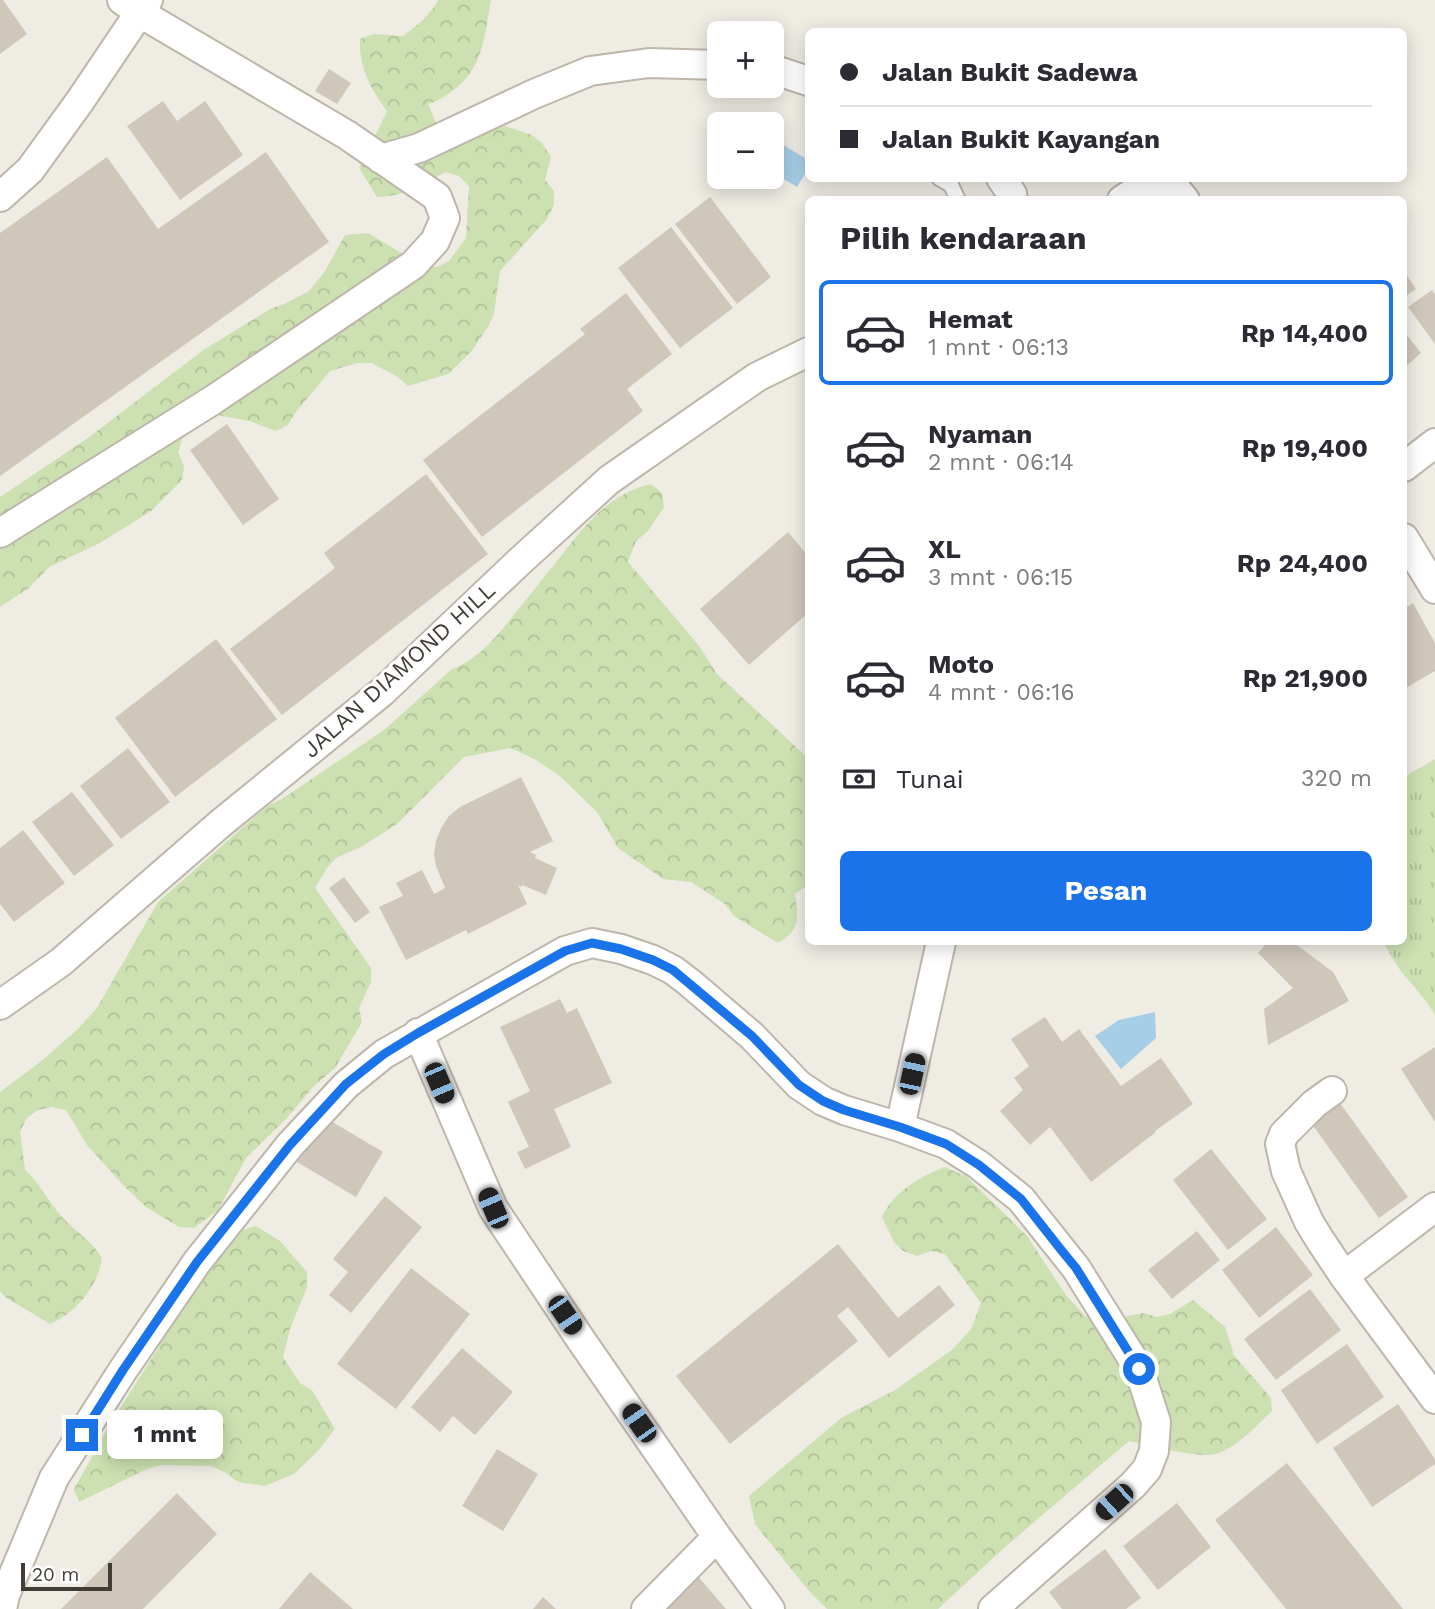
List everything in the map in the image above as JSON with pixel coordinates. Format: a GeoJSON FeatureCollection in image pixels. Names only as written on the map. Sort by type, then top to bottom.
{"type":"FeatureCollection","features":[{"type":"Feature","properties":{"kind":"street"},"geometry":{"type":"LineString","coordinates":[[0,197],[30,170],[80,101],[136,4],[347,135],[437,197],[445,218],[435,241],[414,265],[213,400],[0,533]]}},
{"type":"Feature","properties":{"kind":"street"},"geometry":{"type":"LineString","coordinates":[[381,159],[419,148],[590,71],[649,63],[707,65]]}},
{"type":"Feature","properties":{"kind":"street"},"geometry":{"type":"LineString","coordinates":[[784,73],[805,80]]}},
{"type":"Feature","properties":{"kind":"street"},"geometry":{"type":"LineString","coordinates":[[1128,196],[1148,183],[1176,188],[1182,196]]}},
{"type":"Feature","properties":{"kind":"street","name":"JALAN DIAMOND HILL"},"geometry":{"type":"LineString","coordinates":[[0,1005],[61,962],[221,823],[382,692],[609,480],[757,377],[805,353]]}},
{"type":"Feature","properties":{"kind":"street"},"geometry":{"type":"LineString","coordinates":[[1407,465],[1435,443]]}},
{"type":"Feature","properties":{"kind":"street"},"geometry":{"type":"LineString","coordinates":[[1407,543],[1435,589]]}},
{"type":"Feature","properties":{"kind":"street"},"geometry":{"type":"LineString","coordinates":[[2,1609],[5,1595],[54,1478],[197,1262],[290,1145],[346,1084],[384,1054],[565,951],[592,943],[621,949],[673,970],[752,1036],[799,1085],[823,1101],[946,1144],[979,1165],[1021,1199],[1076,1268],[1139,1369],[1156,1422],[1154,1451],[1147,1469],[1133,1485],[993,1609]]}},
{"type":"Feature","properties":{"kind":"street"},"geometry":{"type":"LineString","coordinates":[[900,1127],[940,945]]}},
{"type":"Feature","properties":{"kind":"street"},"geometry":{"type":"LineString","coordinates":[[418,1033],[493,1208],[717,1537],[770,1609]]}},
{"type":"Feature","properties":{"kind":"street"},"geometry":{"type":"LineString","coordinates":[[1332,1091],[1314,1104],[1284,1134],[1280,1144],[1286,1171],[1309,1222],[1344,1276],[1435,1399]]}},
{"type":"Feature","properties":{"kind":"street"},"geometry":{"type":"LineString","coordinates":[[1344,1276],[1435,1207]]}},
{"type":"Feature","properties":{"kind":"street"},"geometry":{"type":"LineString","coordinates":[[646,1609],[717,1537]]}},
{"type":"Feature","properties":{"kind":"lane"},"geometry":{"type":"LineString","coordinates":[[946,182],[951,185],[956,196]]}},
{"type":"Feature","properties":{"kind":"green space"},"geometry":{"type":"Polygon","coordinates":[[[438,0],[491,0],[484,41],[475,65],[460,85],[428,104],[435,121],[446,128],[492,130],[505,126],[532,135],[542,143],[551,157],[545,180],[554,191],[554,205],[547,219],[500,271],[494,314],[471,352],[448,374],[408,386],[398,377],[372,363],[357,363],[330,371],[288,425],[276,431],[249,421],[217,415],[204,421],[182,439],[178,452],[184,466],[182,480],[151,511],[100,543],[49,567],[29,588],[0,607],[0,497],[88,438],[202,351],[270,309],[309,291],[325,271],[345,235],[368,233],[423,266],[437,267],[449,261],[466,238],[469,186],[459,176],[445,172],[412,189],[377,197],[359,168],[387,111],[367,77],[361,58],[360,39],[374,34],[403,36],[427,15],[438,0]]]}},
{"type":"Feature","properties":{"kind":"green space"},"geometry":{"type":"Polygon","coordinates":[[[651,484],[662,493],[664,507],[648,531],[636,541],[628,562],[700,647],[717,674],[805,755],[805,887],[795,894],[797,916],[790,934],[778,943],[734,916],[725,904],[691,882],[663,879],[618,848],[597,812],[560,776],[536,760],[511,748],[464,757],[398,823],[363,846],[336,858],[315,888],[371,968],[371,982],[359,1008],[362,1022],[335,1068],[314,1086],[286,1119],[246,1158],[218,1210],[194,1228],[179,1227],[146,1207],[124,1186],[87,1145],[66,1110],[52,1107],[38,1110],[27,1118],[20,1131],[25,1170],[63,1218],[102,1258],[96,1279],[77,1306],[50,1324],[5,1297],[0,1291],[0,1092],[39,1063],[78,1029],[97,1008],[158,902],[267,806],[282,799],[384,730],[452,669],[478,654],[500,632],[597,514],[635,489],[651,484]]]}},
{"type":"Feature","properties":{"kind":"green space"},"geometry":{"type":"Polygon","coordinates":[[[1435,759],[1435,1015],[1400,970],[1385,945],[1407,945],[1407,775],[1435,759]]]}},
{"type":"Feature","properties":{"kind":"green space"},"geometry":{"type":"Polygon","coordinates":[[[945,1167],[967,1177],[1027,1236],[1066,1295],[1095,1323],[1143,1313],[1157,1317],[1170,1314],[1193,1300],[1225,1327],[1234,1355],[1271,1398],[1272,1411],[1238,1442],[1216,1454],[1186,1453],[1129,1441],[1005,1547],[938,1609],[827,1609],[809,1591],[755,1524],[749,1496],[841,1418],[895,1390],[952,1350],[971,1329],[981,1303],[945,1254],[931,1251],[917,1256],[903,1251],[894,1242],[882,1217],[893,1200],[908,1186],[945,1167]]]}},
{"type":"Feature","properties":{"kind":"green space"},"geometry":{"type":"Polygon","coordinates":[[[256,1226],[280,1241],[307,1272],[307,1287],[290,1329],[283,1357],[300,1383],[312,1390],[335,1429],[317,1452],[294,1474],[265,1486],[238,1482],[211,1466],[161,1465],[147,1469],[79,1502],[74,1489],[185,1300],[243,1230],[256,1226]]]}},
{"type":"Feature","properties":{"kind":"water"},"geometry":{"type":"Polygon","coordinates":[[[784,145],[805,158],[805,174],[797,187],[784,179],[784,145]]]}},
{"type":"Feature","properties":{"kind":"water"},"geometry":{"type":"Polygon","coordinates":[[[1155,1012],[1156,1038],[1121,1069],[1095,1036],[1119,1020],[1155,1012]]]}},
{"type":"Feature","properties":{"kind":"building"},"geometry":{"type":"Polygon","coordinates":[[[0,0],[3,0],[27,34],[0,54],[0,0]]]}},
{"type":"Feature","properties":{"kind":"building"},"geometry":{"type":"Polygon","coordinates":[[[329,69],[351,83],[337,104],[315,91],[329,69]]]}},
{"type":"Feature","properties":{"kind":"building"},"geometry":{"type":"Polygon","coordinates":[[[163,101],[177,121],[205,101],[243,155],[180,200],[127,126],[163,101]]]}},
{"type":"Feature","properties":{"kind":"building"},"geometry":{"type":"Polygon","coordinates":[[[266,152],[329,242],[0,476],[0,233],[107,157],[158,229],[266,152]]]}},
{"type":"Feature","properties":{"kind":"building"},"geometry":{"type":"Polygon","coordinates":[[[710,197],[771,277],[737,304],[675,224],[710,197]]]}},
{"type":"Feature","properties":{"kind":"building"},"geometry":{"type":"Polygon","coordinates":[[[671,227],[733,308],[680,348],[618,268],[671,227]]]}},
{"type":"Feature","properties":{"kind":"building"},"geometry":{"type":"Polygon","coordinates":[[[1407,276],[1416,289],[1407,295],[1407,276]]]}},
{"type":"Feature","properties":{"kind":"building"},"geometry":{"type":"Polygon","coordinates":[[[1432,290],[1435,294],[1435,344],[1408,307],[1432,290]]]}},
{"type":"Feature","properties":{"kind":"building"},"geometry":{"type":"Polygon","coordinates":[[[626,293],[672,354],[627,389],[643,411],[482,537],[423,460],[585,334],[580,329],[626,293]]]}},
{"type":"Feature","properties":{"kind":"building"},"geometry":{"type":"Polygon","coordinates":[[[1407,335],[1421,353],[1407,365],[1407,335]]]}},
{"type":"Feature","properties":{"kind":"building"},"geometry":{"type":"Polygon","coordinates":[[[227,424],[279,499],[243,525],[190,450],[227,424]]]}},
{"type":"Feature","properties":{"kind":"building"},"geometry":{"type":"Polygon","coordinates":[[[426,474],[488,554],[282,715],[230,649],[335,568],[324,553],[426,474]]]}},
{"type":"Feature","properties":{"kind":"building"},"geometry":{"type":"Polygon","coordinates":[[[788,532],[805,552],[805,616],[749,665],[700,609],[788,532]]]}},
{"type":"Feature","properties":{"kind":"building"},"geometry":{"type":"Polygon","coordinates":[[[1413,603],[1435,643],[1435,671],[1407,687],[1407,607],[1413,603]]]}},
{"type":"Feature","properties":{"kind":"building"},"geometry":{"type":"Polygon","coordinates":[[[216,639],[277,719],[175,797],[115,718],[216,639]]]}},
{"type":"Feature","properties":{"kind":"building"},"geometry":{"type":"Polygon","coordinates":[[[128,748],[170,802],[121,839],[80,786],[128,748]]]}},
{"type":"Feature","properties":{"kind":"building"},"geometry":{"type":"Polygon","coordinates":[[[521,777],[553,841],[530,852],[536,855],[535,858],[557,868],[546,895],[518,885],[527,904],[468,934],[466,930],[406,960],[379,907],[403,896],[396,883],[422,870],[434,894],[445,888],[434,854],[441,828],[449,816],[460,807],[521,777]]]}},
{"type":"Feature","properties":{"kind":"building"},"geometry":{"type":"Polygon","coordinates":[[[72,792],[114,845],[74,876],[32,822],[72,792]]]}},
{"type":"Feature","properties":{"kind":"building"},"geometry":{"type":"Polygon","coordinates":[[[23,830],[65,883],[14,922],[0,904],[0,848],[23,830]]]}},
{"type":"Feature","properties":{"kind":"building"},"geometry":{"type":"Polygon","coordinates":[[[344,877],[370,912],[355,923],[329,888],[344,877]]]}},
{"type":"Feature","properties":{"kind":"building"},"geometry":{"type":"Polygon","coordinates":[[[1265,945],[1297,945],[1333,972],[1349,1001],[1268,1045],[1264,1009],[1293,988],[1258,953],[1265,945]]]}},
{"type":"Feature","properties":{"kind":"building"},"geometry":{"type":"Polygon","coordinates":[[[560,999],[567,1013],[577,1008],[612,1083],[554,1109],[571,1147],[525,1169],[517,1152],[529,1147],[508,1102],[530,1091],[500,1027],[560,999]]]}},
{"type":"Feature","properties":{"kind":"building"},"geometry":{"type":"Polygon","coordinates":[[[1045,1017],[1062,1042],[1079,1029],[1121,1086],[1161,1058],[1193,1104],[1091,1182],[1050,1127],[1030,1145],[1000,1111],[1023,1090],[1014,1078],[1029,1066],[1011,1039],[1045,1017]]]}},
{"type":"Feature","properties":{"kind":"building"},"geometry":{"type":"Polygon","coordinates":[[[1435,1047],[1435,1122],[1401,1069],[1435,1047]]]}},
{"type":"Feature","properties":{"kind":"building"},"geometry":{"type":"Polygon","coordinates":[[[1337,1099],[1408,1197],[1379,1218],[1309,1120],[1337,1099]]]}},
{"type":"Feature","properties":{"kind":"building"},"geometry":{"type":"Polygon","coordinates":[[[324,1117],[383,1152],[356,1197],[297,1162],[324,1117]]]}},
{"type":"Feature","properties":{"kind":"building"},"geometry":{"type":"Polygon","coordinates":[[[1211,1149],[1267,1219],[1228,1250],[1173,1180],[1211,1149]]]}},
{"type":"Feature","properties":{"kind":"building"},"geometry":{"type":"Polygon","coordinates":[[[385,1196],[422,1227],[351,1313],[329,1295],[348,1272],[333,1259],[385,1196]]]}},
{"type":"Feature","properties":{"kind":"building"},"geometry":{"type":"Polygon","coordinates":[[[1276,1227],[1313,1275],[1259,1318],[1222,1270],[1276,1227]]]}},
{"type":"Feature","properties":{"kind":"building"},"geometry":{"type":"Polygon","coordinates":[[[1197,1231],[1220,1260],[1172,1299],[1148,1270],[1197,1231]]]}},
{"type":"Feature","properties":{"kind":"building"},"geometry":{"type":"Polygon","coordinates":[[[838,1244],[898,1318],[939,1285],[955,1305],[889,1358],[848,1307],[837,1316],[858,1341],[730,1444],[676,1376],[838,1244]]]}},
{"type":"Feature","properties":{"kind":"building"},"geometry":{"type":"Polygon","coordinates":[[[411,1268],[470,1314],[396,1409],[337,1364],[411,1268]]]}},
{"type":"Feature","properties":{"kind":"building"},"geometry":{"type":"Polygon","coordinates":[[[1310,1289],[1341,1330],[1276,1380],[1244,1339],[1310,1289]]]}},
{"type":"Feature","properties":{"kind":"building"},"geometry":{"type":"Polygon","coordinates":[[[1347,1344],[1384,1397],[1317,1444],[1281,1390],[1347,1344]]]}},
{"type":"Feature","properties":{"kind":"building"},"geometry":{"type":"Polygon","coordinates":[[[462,1348],[513,1392],[475,1435],[453,1416],[440,1432],[411,1407],[462,1348]]]}},
{"type":"Feature","properties":{"kind":"building"},"geometry":{"type":"Polygon","coordinates":[[[1398,1404],[1435,1459],[1435,1464],[1372,1507],[1333,1448],[1398,1404]]]}},
{"type":"Feature","properties":{"kind":"building"},"geometry":{"type":"Polygon","coordinates":[[[497,1449],[538,1474],[503,1531],[462,1506],[497,1449]]]}},
{"type":"Feature","properties":{"kind":"building"},"geometry":{"type":"Polygon","coordinates":[[[1287,1463],[1403,1609],[1286,1609],[1215,1520],[1287,1463]]]}},
{"type":"Feature","properties":{"kind":"building"},"geometry":{"type":"Polygon","coordinates":[[[177,1493],[217,1534],[143,1609],[61,1609],[177,1493]]]}},
{"type":"Feature","properties":{"kind":"building"},"geometry":{"type":"Polygon","coordinates":[[[1177,1503],[1211,1547],[1158,1590],[1123,1546],[1177,1503]]]}},
{"type":"Feature","properties":{"kind":"building"},"geometry":{"type":"Polygon","coordinates":[[[1105,1549],[1141,1598],[1126,1609],[1062,1609],[1049,1592],[1105,1549]]]}},
{"type":"Feature","properties":{"kind":"building"},"geometry":{"type":"Polygon","coordinates":[[[310,1572],[353,1609],[279,1609],[310,1572]]]}},
{"type":"Feature","properties":{"kind":"building"},"geometry":{"type":"Polygon","coordinates":[[[696,1574],[726,1609],[657,1609],[696,1574]]]}},
{"type":"Feature","properties":{"kind":"building"},"geometry":{"type":"Polygon","coordinates":[[[543,1597],[556,1609],[533,1609],[543,1597]]]}},
{"type":"Feature","properties":{"kind":"route"},"geometry":{"type":"LineString","coordinates":[[82,1435],[197,1262],[290,1145],[346,1084],[384,1054],[418,1033],[565,951],[592,943],[621,949],[673,970],[752,1036],[799,1085],[823,1101],[946,1144],[979,1165],[1021,1199],[1076,1268],[1139,1369]]}}]}
